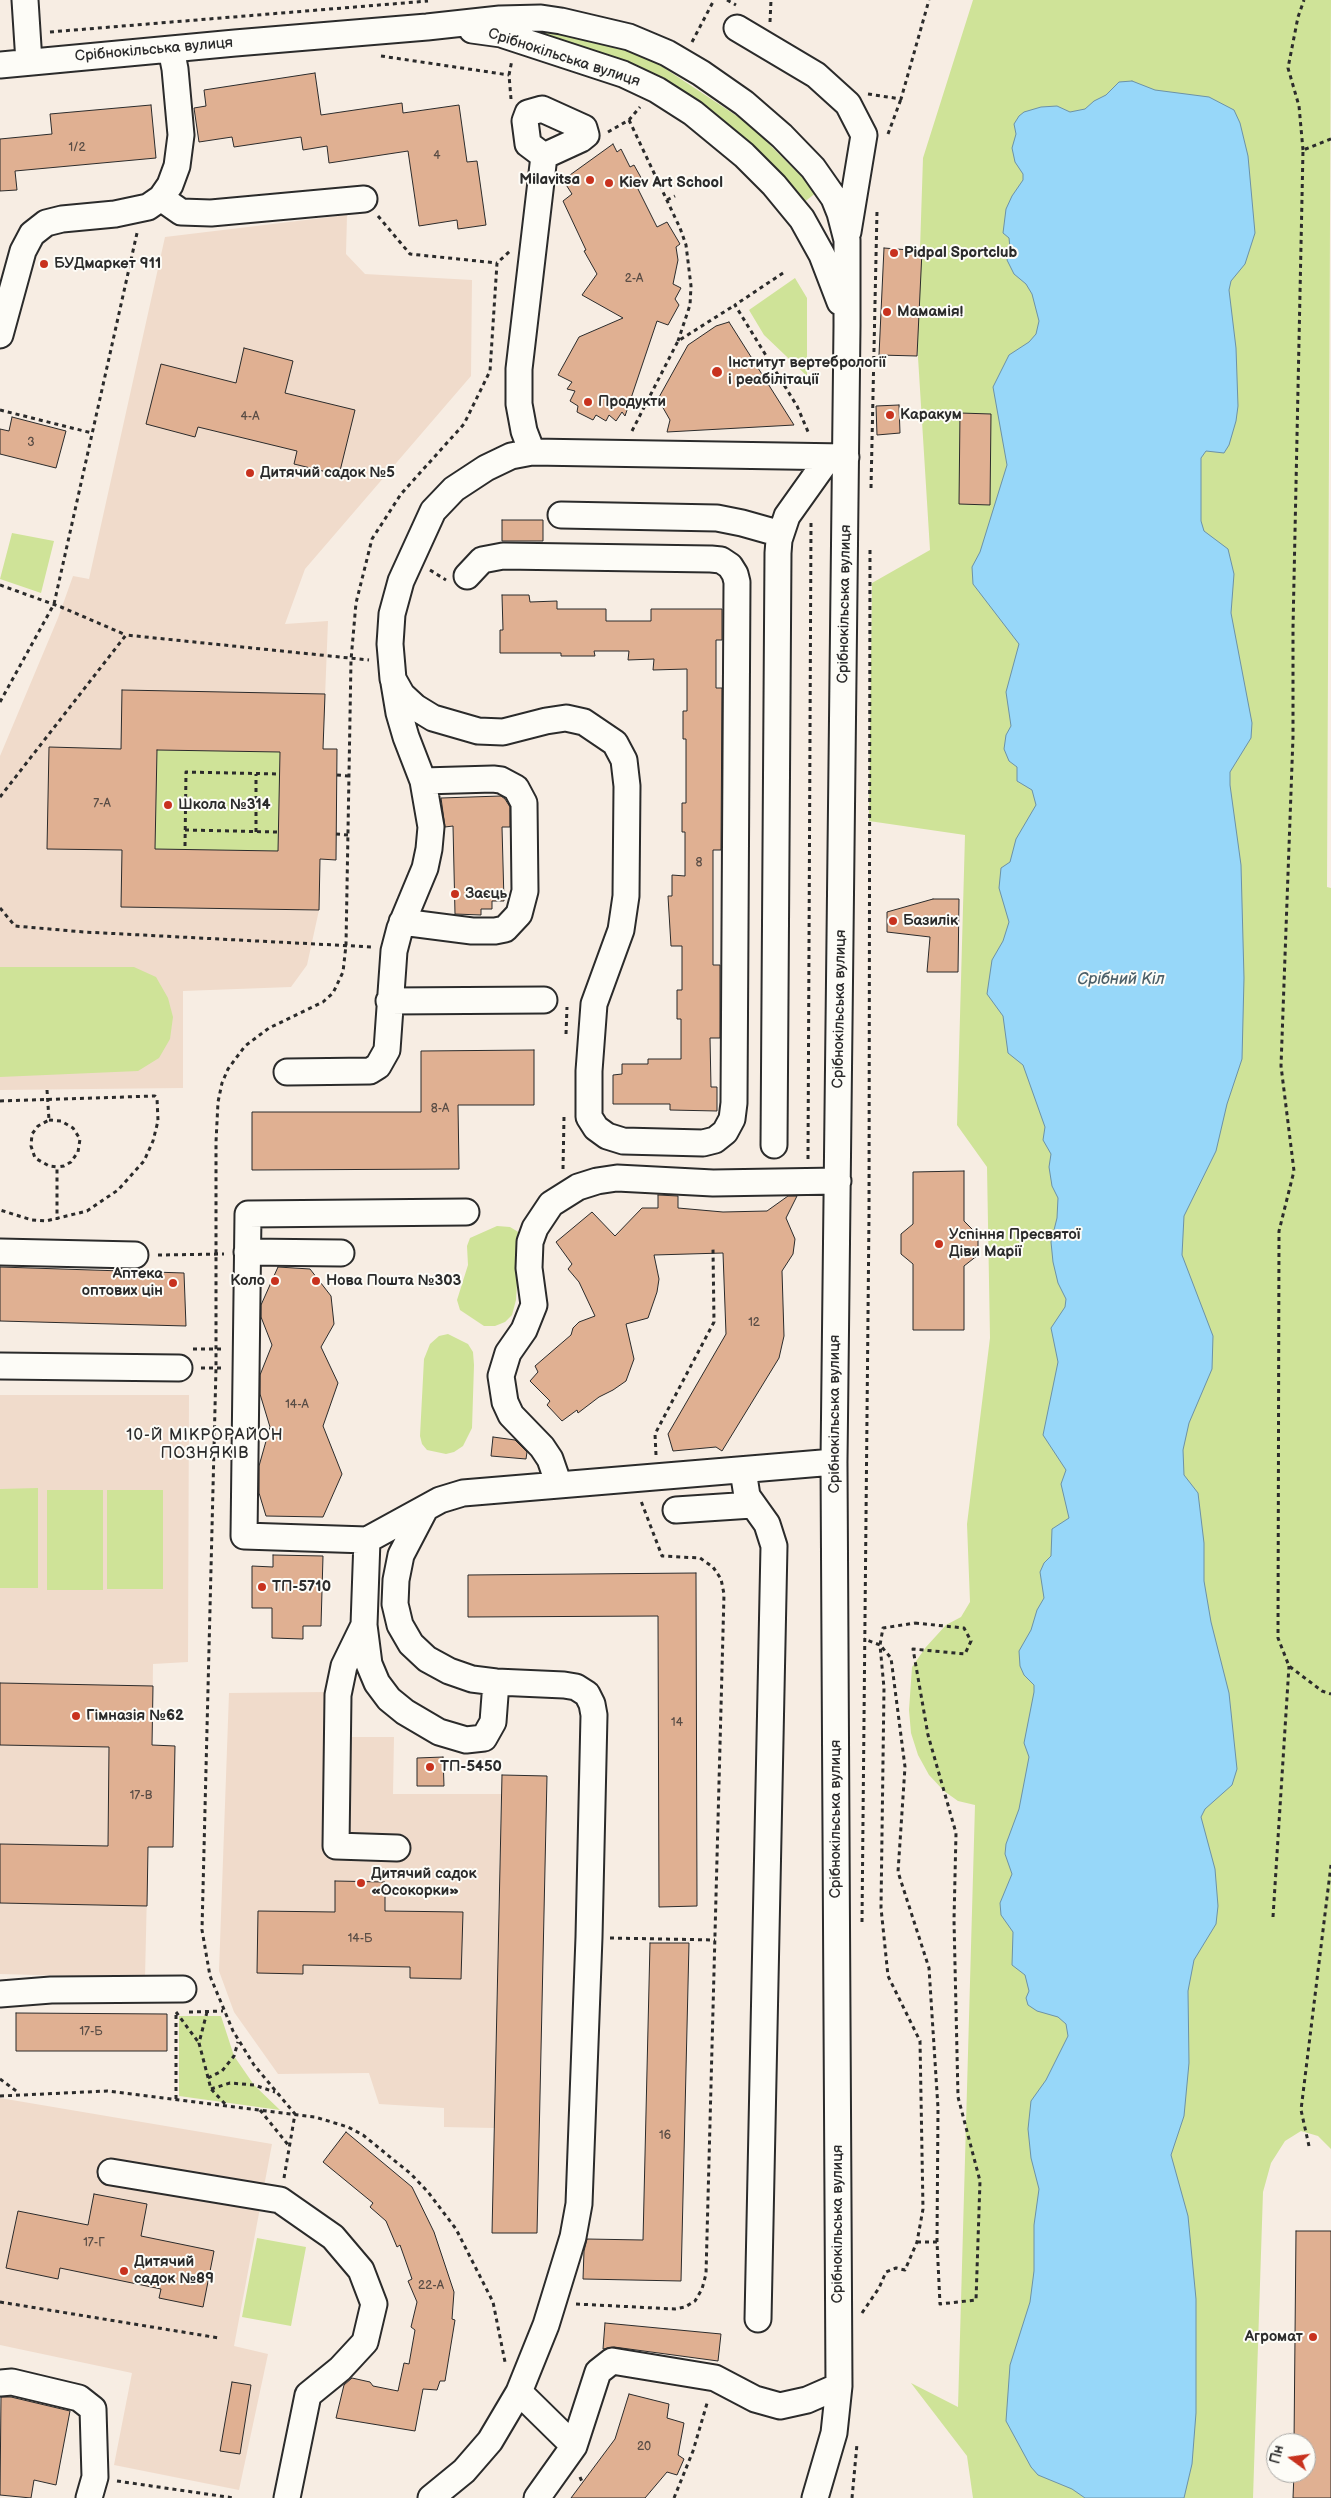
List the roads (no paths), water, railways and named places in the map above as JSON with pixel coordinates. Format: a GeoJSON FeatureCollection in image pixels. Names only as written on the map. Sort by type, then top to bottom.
{"type":"FeatureCollection","features":[{"type":"Feature","properties":{"kind":"street"},"geometry":{"type":"LineString","coordinates":[[25,0],[29,62]]}},
{"type":"Feature","properties":{"kind":"street","name":"Срібнокільська вулиця"},"geometry":{"type":"LineString","coordinates":[[0,65],[427,28],[478,20],[541,18],[606,30],[666,53],[744,103],[797,151],[813,168],[834,198],[847,240],[847,326],[838,457],[838,1181],[834,1462],[839,2386],[834,2433],[815,2498]]}},
{"type":"Feature","properties":{"kind":"street","name":"Срібнокільська вулиця"},"geometry":{"type":"LineString","coordinates":[[427,28],[485,31],[516,38],[623,74],[657,90],[693,113],[744,155],[774,185],[802,219],[831,274],[847,326]]}},
{"type":"Feature","properties":{"kind":"street"},"geometry":{"type":"LineString","coordinates":[[737,28],[816,75],[848,104],[864,135],[847,240]]}},
{"type":"Feature","properties":{"kind":"street"},"geometry":{"type":"LineString","coordinates":[[0,335],[23,252],[32,234],[46,224],[62,219],[115,214],[154,203],[170,185],[177,166],[180,135],[175,69],[170,49]]}},
{"type":"Feature","properties":{"kind":"street"},"geometry":{"type":"LineString","coordinates":[[532,452],[524,430],[519,404],[519,369],[544,156]]}},
{"type":"Feature","properties":{"kind":"street"},"geometry":{"type":"LineString","coordinates":[[154,203],[181,212],[211,213],[364,199]]}},
{"type":"Feature","properties":{"kind":"street"},"geometry":{"type":"LineString","coordinates":[[288,1072],[361,1072],[378,1066],[387,1050],[394,951],[402,922],[425,868],[429,849],[429,813],[423,781],[406,737],[393,679],[390,644],[392,614],[400,581],[433,511],[454,489],[486,468],[511,456],[532,452],[838,457]]}},
{"type":"Feature","properties":{"kind":"street"},"geometry":{"type":"LineString","coordinates":[[774,1145],[778,563],[781,534],[794,505],[838,457]]}},
{"type":"Feature","properties":{"kind":"street"},"geometry":{"type":"LineString","coordinates":[[561,516],[717,518],[781,534]]}},
{"type":"Feature","properties":{"kind":"street"},"geometry":{"type":"LineString","coordinates":[[393,679],[402,695],[414,707],[433,718],[456,726],[478,731],[503,732],[566,718],[584,722],[615,743],[624,760],[627,786],[626,896],[621,930],[594,1004],[588,1079],[589,1117],[596,1128],[607,1136],[623,1141],[703,1142],[715,1140],[725,1132],[732,1119],[734,1103],[737,592],[735,574],[730,566],[716,559],[502,556],[482,560],[456,578]]}},
{"type":"Feature","properties":{"kind":"street"},"geometry":{"type":"LineString","coordinates":[[402,922],[472,931],[505,929],[519,914],[524,891],[525,812],[522,795],[516,788],[501,780],[493,779],[423,781]]}},
{"type":"Feature","properties":{"kind":"street"},"geometry":{"type":"LineString","coordinates":[[389,1001],[544,1000]]}},
{"type":"Feature","properties":{"kind":"street"},"geometry":{"type":"LineString","coordinates":[[559,1484],[550,1459],[511,1415],[505,1402],[501,1376],[508,1353],[524,1330],[534,1306],[529,1268],[530,1242],[539,1221],[551,1204],[578,1187],[617,1178],[712,1183],[838,1181]]}},
{"type":"Feature","properties":{"kind":"street"},"geometry":{"type":"LineString","coordinates":[[466,1212],[248,1214],[244,1536],[368,1540],[424,1511],[440,1500],[463,1492],[834,1462]]}},
{"type":"Feature","properties":{"kind":"street"},"geometry":{"type":"LineString","coordinates":[[0,1252],[135,1255]]}},
{"type":"Feature","properties":{"kind":"street"},"geometry":{"type":"LineString","coordinates":[[247,1252],[341,1253]]}},
{"type":"Feature","properties":{"kind":"street"},"geometry":{"type":"LineString","coordinates":[[0,1366],[179,1368]]}},
{"type":"Feature","properties":{"kind":"street"},"geometry":{"type":"LineString","coordinates":[[743,1470],[744,1485],[752,1505],[768,1524],[774,1546],[758,2319]]}},
{"type":"Feature","properties":{"kind":"street"},"geometry":{"type":"LineString","coordinates":[[676,1510],[752,1505]]}},
{"type":"Feature","properties":{"kind":"street"},"geometry":{"type":"LineString","coordinates":[[424,1511],[401,1555],[396,1580],[395,1604],[400,1625],[411,1644],[427,1659],[457,1674],[472,1679],[576,1687],[587,1694],[592,1704],[593,1725],[589,1937],[581,2187],[573,2237],[553,2302],[516,2397],[490,2441],[464,2471],[431,2498]]}},
{"type":"Feature","properties":{"kind":"street"},"geometry":{"type":"LineString","coordinates":[[368,1540],[364,1625],[369,1664],[377,1683],[389,1699],[405,1712],[439,1732],[466,1740],[484,1738],[493,1722],[496,1682]]}},
{"type":"Feature","properties":{"kind":"street"},"geometry":{"type":"LineString","coordinates":[[364,1625],[344,1666],[338,1695],[336,1846],[397,1848]]}},
{"type":"Feature","properties":{"kind":"street"},"geometry":{"type":"LineString","coordinates":[[0,1994],[51,1990],[179,2001]]}},
{"type":"Feature","properties":{"kind":"street"},"geometry":{"type":"LineString","coordinates":[[111,2172],[280,2200],[333,2237],[361,2270],[374,2304],[365,2342],[340,2369],[308,2395],[287,2498]]}},
{"type":"Feature","properties":{"kind":"street"},"geometry":{"type":"LineString","coordinates":[[537,2498],[574,2446],[598,2372],[612,2361],[715,2378],[755,2399],[780,2406],[807,2400],[839,2386]]}},
{"type":"Feature","properties":{"kind":"street"},"geometry":{"type":"LineString","coordinates":[[0,2383],[12,2382],[80,2398],[93,2409],[92,2488]]}},
{"type":"Feature","properties":{"kind":"street"},"geometry":{"type":"LineString","coordinates":[[516,2397],[574,2446]]}},
{"type":"Feature","properties":{"kind":"water","name":"Срібний Кіл"},"geometry":{"type":"Polygon","coordinates":[[[1132,81],[1155,90],[1209,97],[1234,110],[1240,123],[1248,156],[1255,233],[1245,264],[1231,281],[1229,290],[1236,348],[1238,406],[1236,421],[1229,445],[1224,453],[1206,451],[1201,458],[1201,521],[1204,531],[1228,549],[1234,574],[1231,613],[1252,723],[1251,738],[1230,772],[1230,785],[1241,865],[1244,978],[1242,1059],[1227,1104],[1216,1151],[1184,1216],[1182,1255],[1213,1336],[1212,1369],[1189,1423],[1183,1450],[1184,1475],[1198,1493],[1204,1543],[1204,1581],[1211,1622],[1229,1693],[1237,1769],[1232,1785],[1205,1809],[1201,1817],[1215,1869],[1218,1906],[1216,1924],[1194,1960],[1188,1991],[1189,2063],[1184,2116],[1171,2155],[1188,2216],[1196,2299],[1196,2413],[1192,2464],[1184,2498],[1085,2498],[1072,2489],[1038,2475],[1031,2467],[1006,2421],[1010,2365],[1030,2302],[1034,2271],[1034,2225],[1039,2189],[1031,2158],[1028,2129],[1031,2101],[1046,2080],[1068,2036],[1066,2024],[1058,2017],[1037,2011],[1028,2005],[1026,1998],[1029,1991],[1025,1975],[1012,1965],[1013,1932],[1001,1915],[1000,1903],[1012,1874],[1005,1854],[1006,1844],[1019,1809],[1029,1757],[1024,1743],[1034,1692],[1034,1685],[1024,1675],[1020,1666],[1019,1651],[1031,1630],[1037,1610],[1044,1598],[1040,1572],[1044,1563],[1051,1556],[1052,1529],[1069,1518],[1061,1484],[1066,1470],[1043,1435],[1058,1362],[1051,1328],[1065,1307],[1066,1299],[1058,1283],[1053,1262],[1051,1242],[1057,1218],[1058,1198],[1052,1186],[1049,1167],[1051,1154],[1043,1140],[1045,1127],[1023,1065],[1008,1053],[1003,1016],[987,994],[992,960],[1003,941],[1009,922],[999,888],[1001,868],[1010,862],[1016,839],[1036,805],[1032,790],[1017,781],[1017,767],[1009,761],[1004,749],[1006,735],[1011,726],[1006,692],[1019,644],[973,584],[972,567],[980,552],[1007,465],[993,387],[1009,355],[1029,342],[1036,334],[1039,321],[1032,294],[1026,284],[1014,274],[1007,260],[1010,248],[1009,238],[1003,233],[1006,209],[1023,180],[1023,174],[1015,162],[1012,148],[1016,134],[1014,124],[1024,112],[1041,107],[1057,106],[1070,112],[1085,109],[1094,101],[1106,95],[1119,82],[1132,81]]]}},
{"type":"Feature","properties":{"kind":"place","name":"Milavitsa"},"geometry":{"type":"Point","coordinates":[590,180]}},
{"type":"Feature","properties":{"kind":"place","name":"Kiev Art School"},"geometry":{"type":"Point","coordinates":[609,183]}},
{"type":"Feature","properties":{"kind":"place","name":"Pidpal Sportclub"},"geometry":{"type":"Point","coordinates":[894,253]}},
{"type":"Feature","properties":{"kind":"place","name":"БУДмаркет 911"},"geometry":{"type":"Point","coordinates":[44,264]}},
{"type":"Feature","properties":{"kind":"place","name":"Мамамія!"},"geometry":{"type":"Point","coordinates":[887,312]}},
{"type":"Feature","properties":{"kind":"place","name":"Інститут вертебрології і реабілітації"},"geometry":{"type":"Point","coordinates":[717,372]}},
{"type":"Feature","properties":{"kind":"place","name":"Продукти"},"geometry":{"type":"Point","coordinates":[588,402]}},
{"type":"Feature","properties":{"kind":"place","name":"Каракум"},"geometry":{"type":"Point","coordinates":[890,415]}},
{"type":"Feature","properties":{"kind":"place","name":"Дитячий садок №5"},"geometry":{"type":"Point","coordinates":[250,473]}},
{"type":"Feature","properties":{"kind":"place","name":"Школа №314"},"geometry":{"type":"Point","coordinates":[168,805]}},
{"type":"Feature","properties":{"kind":"place","name":"Заєць"},"geometry":{"type":"Point","coordinates":[455,894]}},
{"type":"Feature","properties":{"kind":"place","name":"Базилік"},"geometry":{"type":"Point","coordinates":[893,921]}},
{"type":"Feature","properties":{"kind":"place","name":"Успіння Пресвятої Діви Марії"},"geometry":{"type":"Point","coordinates":[939,1244]}},
{"type":"Feature","properties":{"kind":"place","name":"Коло"},"geometry":{"type":"Point","coordinates":[275,1281]}},
{"type":"Feature","properties":{"kind":"place","name":"Нова Пошта №303"},"geometry":{"type":"Point","coordinates":[316,1281]}},
{"type":"Feature","properties":{"kind":"place","name":"Аптека оптових цін"},"geometry":{"type":"Point","coordinates":[173,1283]}},
{"type":"Feature","properties":{"kind":"place","name":"ТП-5710"},"geometry":{"type":"Point","coordinates":[262,1587]}},
{"type":"Feature","properties":{"kind":"place","name":"Гімназія №62"},"geometry":{"type":"Point","coordinates":[76,1716]}},
{"type":"Feature","properties":{"kind":"place","name":"ТП-5450"},"geometry":{"type":"Point","coordinates":[430,1767]}},
{"type":"Feature","properties":{"kind":"place","name":"Дитячий садок «Осокорки»"},"geometry":{"type":"Point","coordinates":[361,1883]}},
{"type":"Feature","properties":{"kind":"place","name":"Дитячий садок №89"},"geometry":{"type":"Point","coordinates":[124,2271]}},
{"type":"Feature","properties":{"kind":"place","name":"Агромат"},"geometry":{"type":"Point","coordinates":[1313,2337]}},
{"type":"Feature","properties":{"kind":"district","name":"10-Й МІКРОРАЙОН ПОЗНЯКІВ"},"geometry":{"type":"Point","coordinates":[205,1445]}}]}
